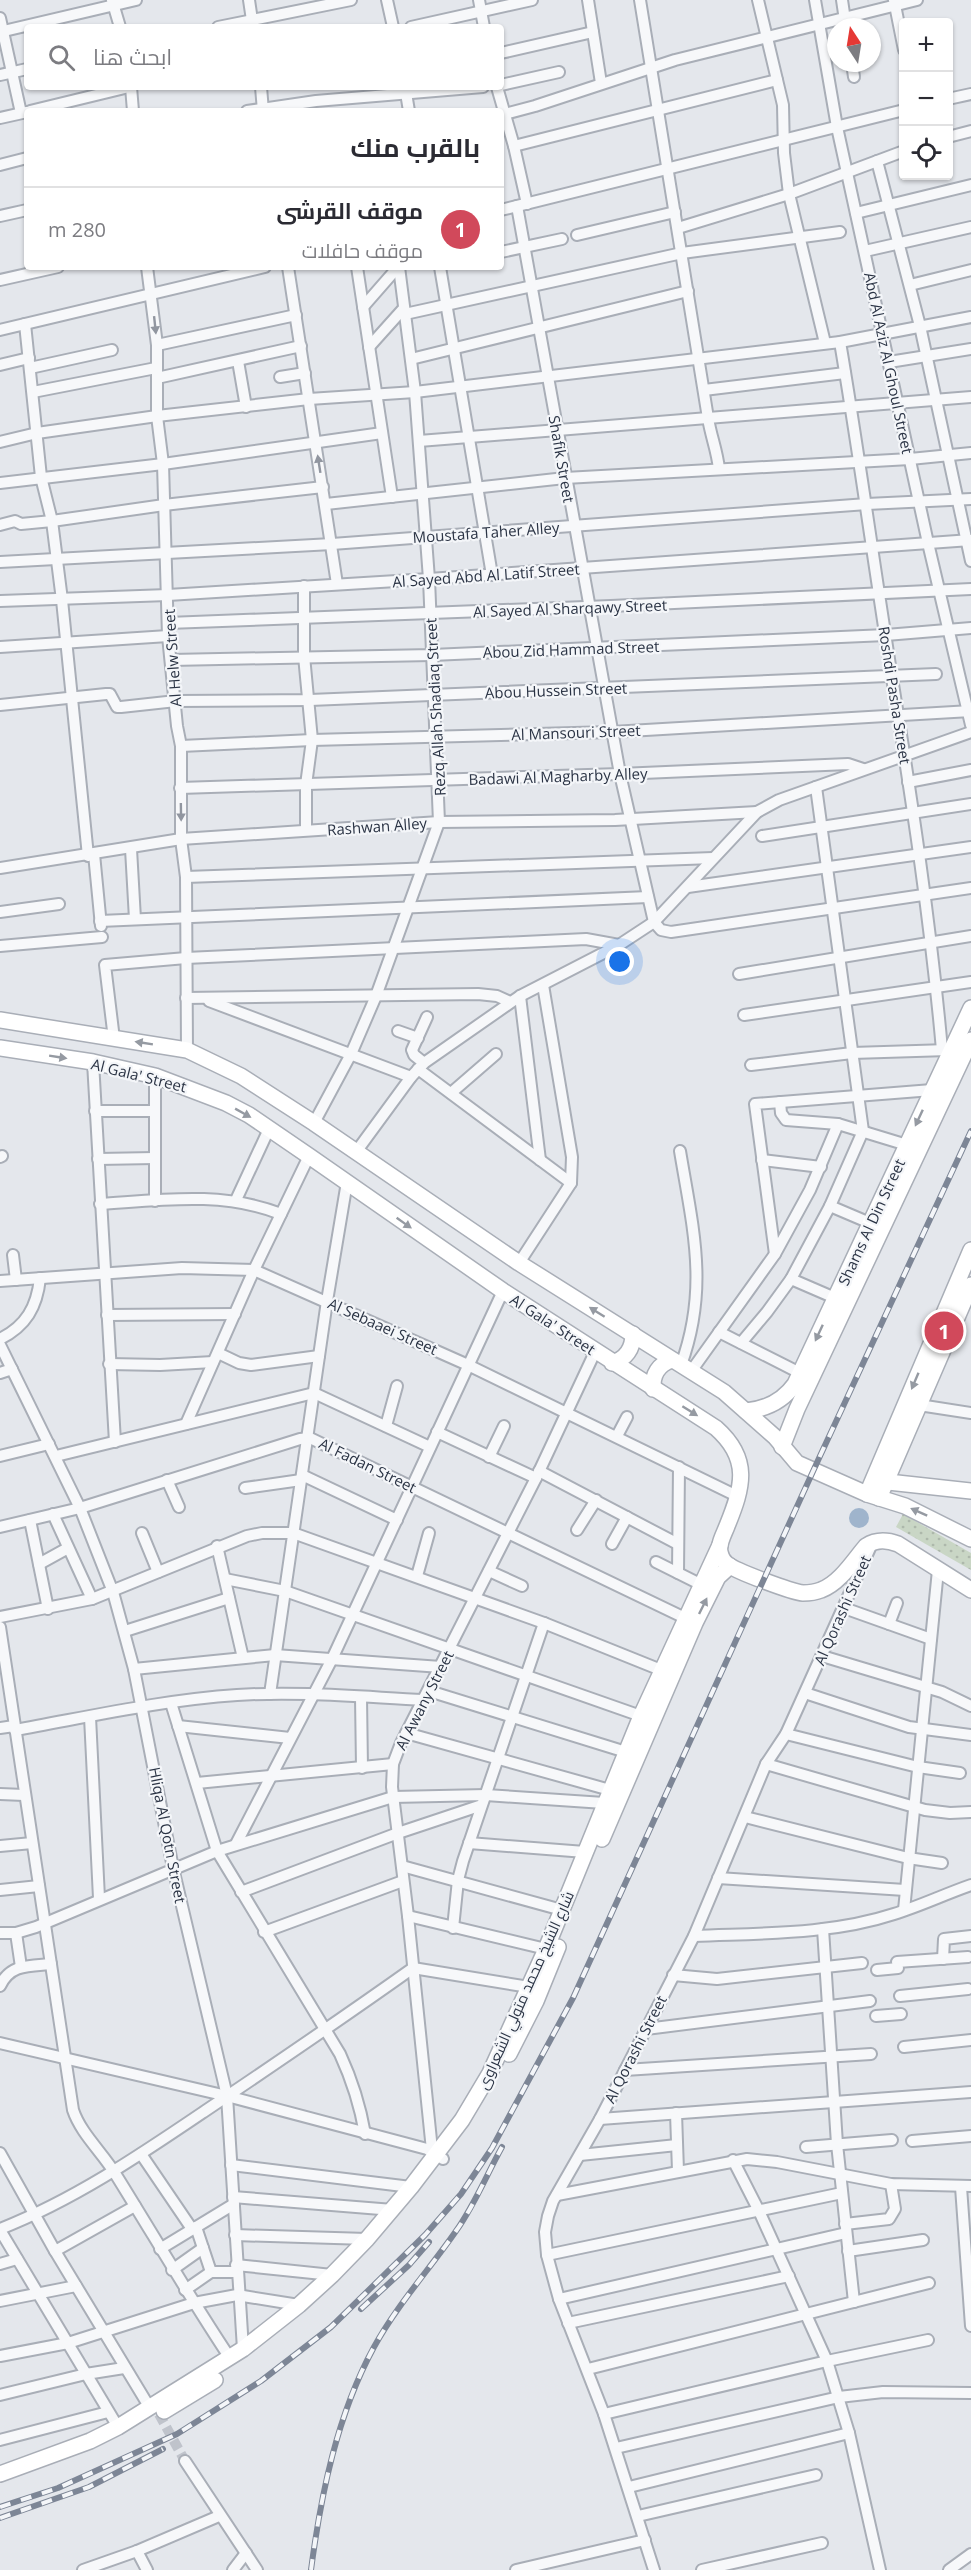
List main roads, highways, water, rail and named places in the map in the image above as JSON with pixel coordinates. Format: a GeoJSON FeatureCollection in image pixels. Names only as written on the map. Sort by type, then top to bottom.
{"type":"FeatureCollection","features":[{"type":"Feature","properties":{"kind":"water"},"geometry":{"type":"Polygon","coordinates":[[[859,1508],[866,1511],[869,1518],[866,1525],[859,1528],[852,1525],[849,1518],[852,1511],[859,1508]]]}},
{"type":"Feature","properties":{"kind":"tunnel"},"geometry":{"type":"LineString","coordinates":[[159,2414],[185,2461]]}},
{"type":"Feature","properties":{"kind":"railway"},"geometry":{"type":"LineString","coordinates":[[0,2507],[58,2488],[177,2434],[261,2381],[331,2327],[425,2235],[461,2194],[492,2148],[573,1998],[971,1131]]}},
{"type":"Feature","properties":{"kind":"railway"},"geometry":{"type":"LineString","coordinates":[[311,2570],[332,2455],[361,2373],[393,2317],[463,2221],[502,2147]]}},
{"type":"Feature","properties":{"kind":"railway"},"geometry":{"type":"LineString","coordinates":[[361,2309],[409,2265],[429,2242]]}},
{"type":"Feature","properties":{"kind":"railway"},"geometry":{"type":"LineString","coordinates":[[0,2518],[89,2487],[163,2449]]}},
{"type":"Feature","properties":{"kind":"place","name":"موقف القرشى"},"geometry":{"type":"Point","coordinates":[944,1331]}}]}
